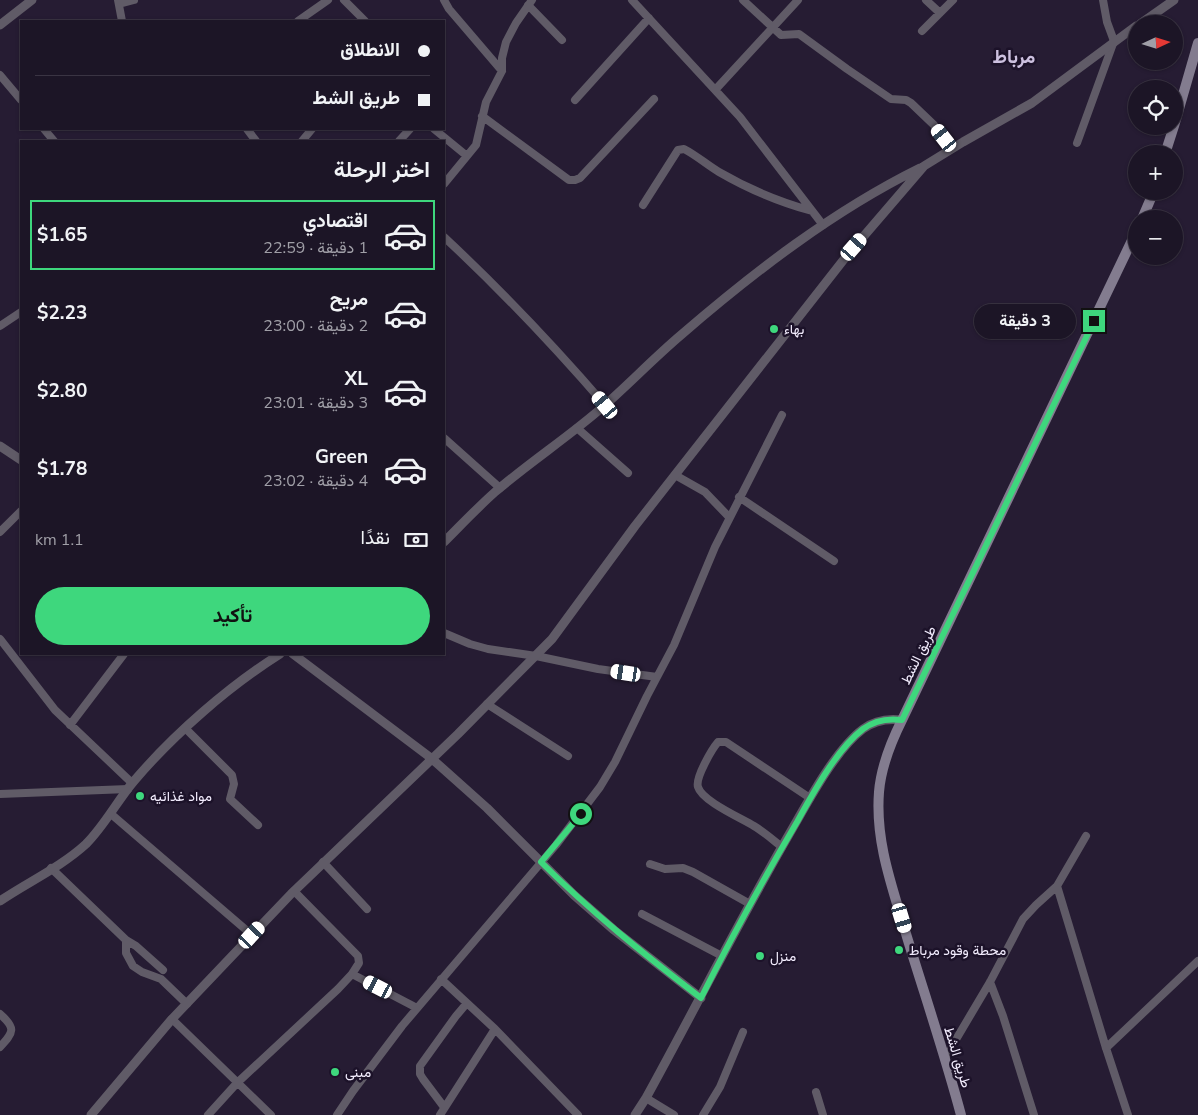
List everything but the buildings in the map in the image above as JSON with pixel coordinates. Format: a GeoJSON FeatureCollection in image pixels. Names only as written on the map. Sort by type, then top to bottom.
{"type":"FeatureCollection","features":[{"type":"Feature","properties":{"kind":"main road"},"geometry":{"type":"LineString","coordinates":[[1183,95],[1198,43]]}},
{"type":"Feature","properties":{"kind":"main road","name":"طريق الشط"},"geometry":{"type":"LineString","coordinates":[[961,1115],[886,868],[880,840],[879,802],[881,778],[902,720],[1128,249]]}},
{"type":"Feature","properties":{"kind":"street"},"geometry":{"type":"LineString","coordinates":[[0,25],[32,0]]}},
{"type":"Feature","properties":{"kind":"street"},"geometry":{"type":"LineString","coordinates":[[122,20],[118,2],[134,0]]}},
{"type":"Feature","properties":{"kind":"street"},"geometry":{"type":"LineString","coordinates":[[344,0],[364,20]]}},
{"type":"Feature","properties":{"kind":"street"},"geometry":{"type":"LineString","coordinates":[[444,0],[449,9],[502,71]]}},
{"type":"Feature","properties":{"kind":"street"},"geometry":{"type":"LineString","coordinates":[[632,0],[716,90],[762,144],[823,225]]}},
{"type":"Feature","properties":{"kind":"street"},"geometry":{"type":"LineString","coordinates":[[743,0],[781,35],[799,34],[847,70],[891,99],[906,100],[911,103],[934,126],[951,149]]}},
{"type":"Feature","properties":{"kind":"street"},"geometry":{"type":"LineString","coordinates":[[716,90],[798,0]]}},
{"type":"Feature","properties":{"kind":"street"},"geometry":{"type":"LineString","coordinates":[[926,0],[940,13]]}},
{"type":"Feature","properties":{"kind":"street"},"geometry":{"type":"LineString","coordinates":[[922,31],[953,0]]}},
{"type":"Feature","properties":{"kind":"street"},"geometry":{"type":"LineString","coordinates":[[1077,143],[1114,41],[1107,22],[1103,0]]}},
{"type":"Feature","properties":{"kind":"street"},"geometry":{"type":"LineString","coordinates":[[1153,15],[1174,0]]}},
{"type":"Feature","properties":{"kind":"street"},"geometry":{"type":"LineString","coordinates":[[299,20],[324,1]]}},
{"type":"Feature","properties":{"kind":"street"},"geometry":{"type":"LineString","coordinates":[[445,183],[476,145],[486,102],[502,71],[502,58],[506,42],[516,22],[530,3],[562,40]]}},
{"type":"Feature","properties":{"kind":"street"},"geometry":{"type":"LineString","coordinates":[[575,100],[649,18]]}},
{"type":"Feature","properties":{"kind":"street"},"geometry":{"type":"LineString","coordinates":[[445,541],[467,517],[500,488],[605,405],[687,330],[769,264],[823,225],[879,190],[1032,103],[1128,31]]}},
{"type":"Feature","properties":{"kind":"street"},"geometry":{"type":"LineString","coordinates":[[0,75],[20,99]]}},
{"type":"Feature","properties":{"kind":"street"},"geometry":{"type":"LineString","coordinates":[[482,116],[569,180],[575,180],[580,178],[654,99]]}},
{"type":"Feature","properties":{"kind":"street"},"geometry":{"type":"LineString","coordinates":[[45,130],[53,140]]}},
{"type":"Feature","properties":{"kind":"street"},"geometry":{"type":"LineString","coordinates":[[303,140],[311,130]]}},
{"type":"Feature","properties":{"kind":"street"},"geometry":{"type":"LineString","coordinates":[[400,140],[409,130]]}},
{"type":"Feature","properties":{"kind":"street"},"geometry":{"type":"LineString","coordinates":[[435,130],[468,156]]}},
{"type":"Feature","properties":{"kind":"street"},"geometry":{"type":"LineString","coordinates":[[643,205],[678,150],[684,149],[739,183],[777,201],[812,211]]}},
{"type":"Feature","properties":{"kind":"street"},"geometry":{"type":"LineString","coordinates":[[91,1115],[172,1019],[294,891],[536,656],[567,620],[635,526],[845,258],[924,166]]}},
{"type":"Feature","properties":{"kind":"street"},"geometry":{"type":"LineString","coordinates":[[445,237],[533,323],[605,405]]}},
{"type":"Feature","properties":{"kind":"street"},"geometry":{"type":"LineString","coordinates":[[0,326],[20,313]]}},
{"type":"Feature","properties":{"kind":"street"},"geometry":{"type":"LineString","coordinates":[[337,1115],[353,1091],[417,1008],[556,845],[600,787],[631,732],[674,645],[705,567],[739,497],[782,416]]}},
{"type":"Feature","properties":{"kind":"street"},"geometry":{"type":"LineString","coordinates":[[577,428],[628,473]]}},
{"type":"Feature","properties":{"kind":"street"},"geometry":{"type":"LineString","coordinates":[[445,439],[500,488]]}},
{"type":"Feature","properties":{"kind":"street"},"geometry":{"type":"LineString","coordinates":[[0,446],[20,459]]}},
{"type":"Feature","properties":{"kind":"street"},"geometry":{"type":"LineString","coordinates":[[675,475],[705,492],[729,517]]}},
{"type":"Feature","properties":{"kind":"street"},"geometry":{"type":"LineString","coordinates":[[739,497],[834,561]]}},
{"type":"Feature","properties":{"kind":"street"},"geometry":{"type":"LineString","coordinates":[[0,532],[20,512]]}},
{"type":"Feature","properties":{"kind":"street"},"geometry":{"type":"LineString","coordinates":[[445,633],[479,646],[598,669],[657,677]]}},
{"type":"Feature","properties":{"kind":"street"},"geometry":{"type":"LineString","coordinates":[[0,639],[55,710],[130,786]]}},
{"type":"Feature","properties":{"kind":"street"},"geometry":{"type":"LineString","coordinates":[[70,725],[123,655]]}},
{"type":"Feature","properties":{"kind":"street"},"geometry":{"type":"LineString","coordinates":[[0,901],[82,848],[111,814],[130,786],[185,728],[246,677],[279,655]]}},
{"type":"Feature","properties":{"kind":"street"},"geometry":{"type":"LineString","coordinates":[[294,655],[431,758],[487,808],[574,895],[614,930],[701,998]]}},
{"type":"Feature","properties":{"kind":"street"},"geometry":{"type":"LineString","coordinates":[[488,704],[568,756]]}},
{"type":"Feature","properties":{"kind":"street"},"geometry":{"type":"LineString","coordinates":[[635,1115],[810,798],[846,745],[862,730],[883,719],[902,720]]}},
{"type":"Feature","properties":{"kind":"street"},"geometry":{"type":"LineString","coordinates":[[185,728],[232,775],[234,784],[230,799],[258,825]]}},
{"type":"Feature","properties":{"kind":"street"},"geometry":{"type":"LineString","coordinates":[[782,847],[756,827],[704,796],[698,789],[698,778],[717,743],[724,741],[733,746],[810,798]]}},
{"type":"Feature","properties":{"kind":"street"},"geometry":{"type":"LineString","coordinates":[[0,794],[130,786]]}},
{"type":"Feature","properties":{"kind":"street"},"geometry":{"type":"LineString","coordinates":[[111,814],[252,935]]}},
{"type":"Feature","properties":{"kind":"street"},"geometry":{"type":"LineString","coordinates":[[945,1058],[990,982],[1023,919],[1057,886],[1086,836]]}},
{"type":"Feature","properties":{"kind":"street"},"geometry":{"type":"LineString","coordinates":[[323,862],[366,910]]}},
{"type":"Feature","properties":{"kind":"street"},"geometry":{"type":"LineString","coordinates":[[650,864],[665,869],[687,870],[750,904]]}},
{"type":"Feature","properties":{"kind":"street"},"geometry":{"type":"LineString","coordinates":[[52,868],[126,940],[136,946],[163,970]]}},
{"type":"Feature","properties":{"kind":"street"},"geometry":{"type":"LineString","coordinates":[[1057,886],[1128,1115]]}},
{"type":"Feature","properties":{"kind":"street"},"geometry":{"type":"LineString","coordinates":[[208,1115],[237,1083],[352,974],[359,963],[358,956],[294,891]]}},
{"type":"Feature","properties":{"kind":"street"},"geometry":{"type":"LineString","coordinates":[[642,914],[722,956]]}},
{"type":"Feature","properties":{"kind":"street"},"geometry":{"type":"LineString","coordinates":[[126,940],[126,954],[134,966],[142,972],[161,979],[187,1004]]}},
{"type":"Feature","properties":{"kind":"street"},"geometry":{"type":"LineString","coordinates":[[1106,1048],[1198,961]]}},
{"type":"Feature","properties":{"kind":"street"},"geometry":{"type":"LineString","coordinates":[[352,974],[417,1008]]}},
{"type":"Feature","properties":{"kind":"street"},"geometry":{"type":"LineString","coordinates":[[442,980],[495,1029],[578,1115]]}},
{"type":"Feature","properties":{"kind":"street"},"geometry":{"type":"LineString","coordinates":[[990,982],[1003,1016],[1034,1115]]}},
{"type":"Feature","properties":{"kind":"street"},"geometry":{"type":"LineString","coordinates":[[444,1107],[423,1080],[420,1074],[420,1066],[467,1003]]}},
{"type":"Feature","properties":{"kind":"street"},"geometry":{"type":"LineString","coordinates":[[0,1014],[10,1023],[12,1030],[0,1047]]}},
{"type":"Feature","properties":{"kind":"street"},"geometry":{"type":"LineString","coordinates":[[172,1019],[271,1115]]}},
{"type":"Feature","properties":{"kind":"street"},"geometry":{"type":"LineString","coordinates":[[440,1115],[495,1029]]}},
{"type":"Feature","properties":{"kind":"street"},"geometry":{"type":"LineString","coordinates":[[703,1115],[720,1087],[743,1032]]}},
{"type":"Feature","properties":{"kind":"street"},"geometry":{"type":"LineString","coordinates":[[816,1092],[823,1115]]}},
{"type":"Feature","properties":{"kind":"street"},"geometry":{"type":"LineString","coordinates":[[646,1098],[674,1115]]}},
{"type":"Feature","properties":{"kind":"place","name":"بهاء"},"geometry":{"type":"Point","coordinates":[774,329]}},
{"type":"Feature","properties":{"kind":"place","name":"مواد غذائيه"},"geometry":{"type":"Point","coordinates":[140,796]}},
{"type":"Feature","properties":{"kind":"place","name":"محطة وقود مرباط"},"geometry":{"type":"Point","coordinates":[899,950]}},
{"type":"Feature","properties":{"kind":"place","name":"منزل"},"geometry":{"type":"Point","coordinates":[760,956]}},
{"type":"Feature","properties":{"kind":"place","name":"مبنى"},"geometry":{"type":"Point","coordinates":[335,1072]}},
{"type":"Feature","properties":{"kind":"district","name":"مرباط"},"geometry":{"type":"Point","coordinates":[1014,56]}},
{"type":"Feature","properties":{"kind":"route"},"geometry":{"type":"LineString","coordinates":[[581,814],[541,862],[574,895],[614,930],[701,998],[730,940],[782,847],[814,792],[846,745],[862,730],[877,721],[883,719],[902,720],[1094,321]]}}]}
